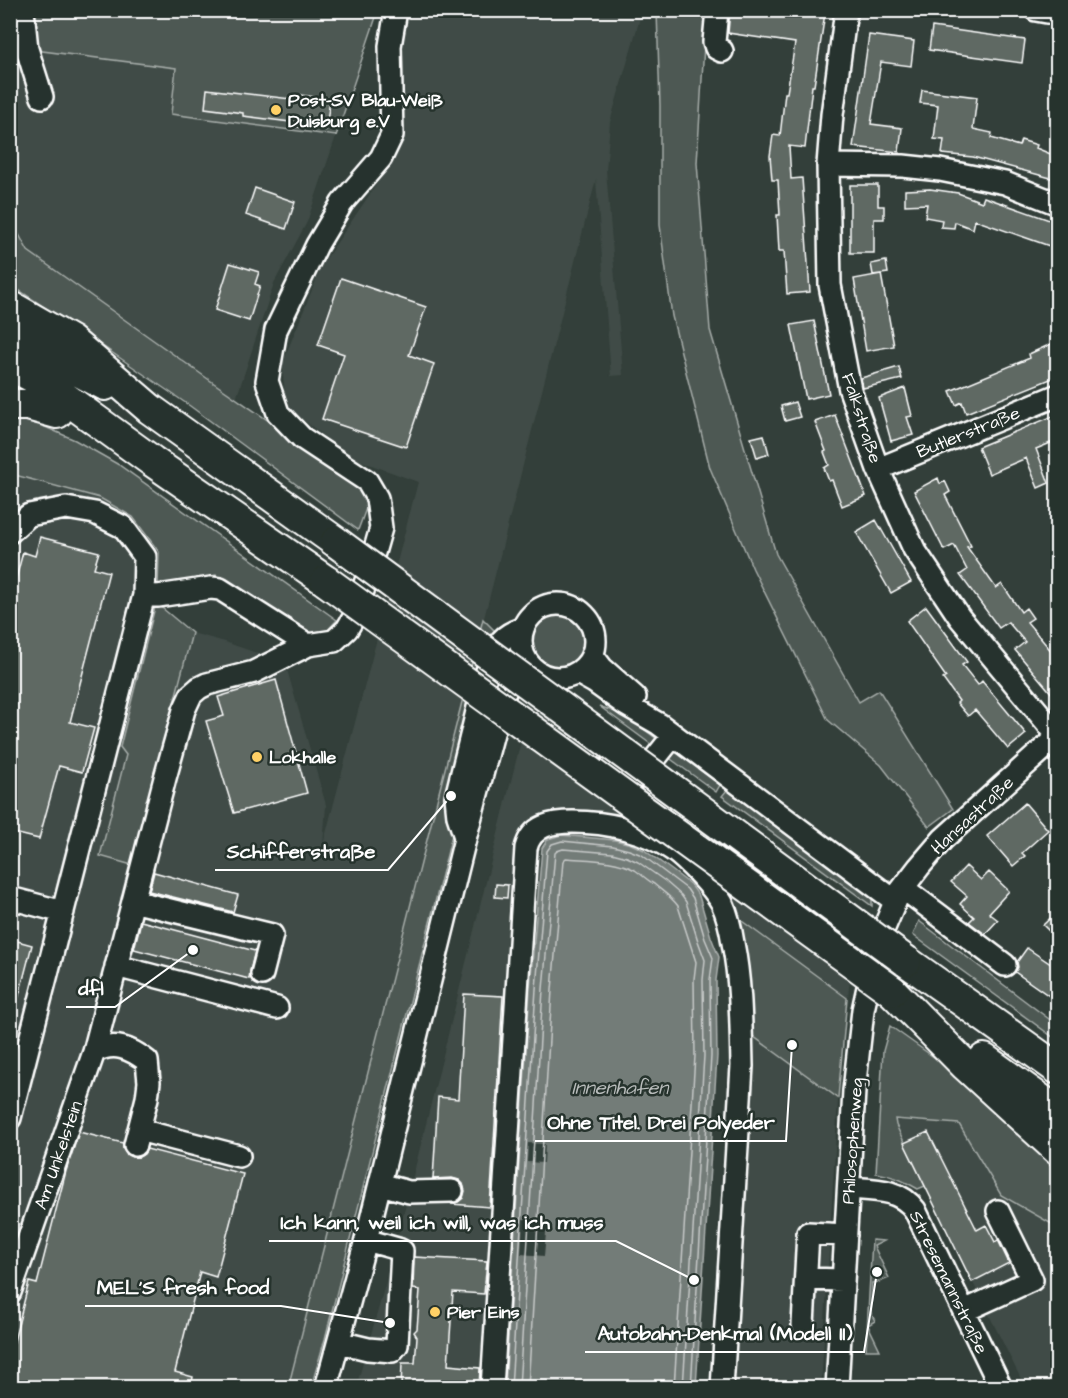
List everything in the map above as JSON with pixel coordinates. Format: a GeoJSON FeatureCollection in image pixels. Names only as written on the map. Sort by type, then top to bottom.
{"type":"FeatureCollection","features":[{"type":"Feature","properties":{"kind":"highway"},"geometry":{"type":"LineString","coordinates":[[10,306],[71,341],[150,409],[336,542],[906,962],[1058,1070]]}},
{"type":"Feature","properties":{"kind":"highway"},"geometry":{"type":"LineString","coordinates":[[10,335],[150,409]]}},
{"type":"Feature","properties":{"kind":"highway"},"geometry":{"type":"LineString","coordinates":[[10,364],[46,384],[326,580],[1058,1112]]}},
{"type":"Feature","properties":{"kind":"highway"},"geometry":{"type":"LineString","coordinates":[[10,388],[152,460]]}},
{"type":"Feature","properties":{"kind":"highway"},"geometry":{"type":"LineString","coordinates":[[10,405],[28,405],[57,413]]}},
{"type":"Feature","properties":{"kind":"highway"},"geometry":{"type":"LineString","coordinates":[[892,990],[966,1066],[1058,1150]]}},
{"type":"Feature","properties":{"kind":"street"},"geometry":{"type":"LineString","coordinates":[[23,10],[27,49],[42,97]]}},
{"type":"Feature","properties":{"kind":"street"},"geometry":{"type":"LineString","coordinates":[[144,595],[158,596],[211,588],[220,589],[308,645],[334,641],[347,629],[357,612],[381,528],[377,498],[367,481],[302,438],[278,413],[267,381],[276,330],[317,245],[342,203],[381,158],[392,135],[390,46],[396,10]]}},
{"type":"Feature","properties":{"kind":"street"},"geometry":{"type":"LineString","coordinates":[[717,10],[714,42],[716,48],[722,51]]}},
{"type":"Feature","properties":{"kind":"street","name":"Falkstraße"},"geometry":{"type":"LineString","coordinates":[[846,10],[831,115],[828,165],[830,285],[850,390],[878,468],[914,549],[960,618],[1057,736]]}},
{"type":"Feature","properties":{"kind":"street"},"geometry":{"type":"LineString","coordinates":[[1036,10],[1058,14]]}},
{"type":"Feature","properties":{"kind":"street"},"geometry":{"type":"LineString","coordinates":[[828,165],[903,166],[940,170],[1005,183],[1058,204]]}},
{"type":"Feature","properties":{"kind":"street","name":"Butlerstraße"},"geometry":{"type":"LineString","coordinates":[[878,468],[1058,395]]}},
{"type":"Feature","properties":{"kind":"street"},"geometry":{"type":"LineString","coordinates":[[10,532],[29,515],[66,508],[95,513],[123,527],[145,557],[144,595],[10,1118]]}},
{"type":"Feature","properties":{"kind":"street"},"geometry":{"type":"LineString","coordinates":[[552,604],[566,604],[579,610],[589,620],[595,633],[592,655],[587,665],[578,673],[563,678],[549,677],[537,672],[522,652],[523,628],[528,618],[538,609],[552,604]]}},
{"type":"Feature","properties":{"kind":"street"},"geometry":{"type":"LineString","coordinates":[[465,840],[458,816],[456,797],[489,663],[496,646],[503,638],[523,628]]}},
{"type":"Feature","properties":{"kind":"street","name":"Am Unkelstein"},"geometry":{"type":"LineString","coordinates":[[10,1292],[94,1052],[184,710],[191,695],[199,688],[254,672],[308,645]]}},
{"type":"Feature","properties":{"kind":"street"},"geometry":{"type":"LineString","coordinates":[[326,1388],[366,1240],[465,840],[510,675],[522,652]]}},
{"type":"Feature","properties":{"kind":"street"},"geometry":{"type":"LineString","coordinates":[[592,655],[602,668],[627,689],[666,730]]}},
{"type":"Feature","properties":{"kind":"street"},"geometry":{"type":"LineString","coordinates":[[494,733],[515,690],[537,672]]}},
{"type":"Feature","properties":{"kind":"street"},"geometry":{"type":"LineString","coordinates":[[578,673],[666,730],[899,894],[1005,965]]}},
{"type":"Feature","properties":{"kind":"street"},"geometry":{"type":"LineString","coordinates":[[537,745],[573,767],[641,776],[666,730]]}},
{"type":"Feature","properties":{"kind":"street","name":"Hansastraße"},"geometry":{"type":"LineString","coordinates":[[899,894],[943,839],[1057,736]]}},
{"type":"Feature","properties":{"kind":"street"},"geometry":{"type":"LineString","coordinates":[[492,1388],[526,848],[537,829],[557,822],[593,822],[616,826],[650,838],[672,850],[710,886],[722,903],[729,922],[736,960],[742,1066],[722,1388]]}},
{"type":"Feature","properties":{"kind":"street","name":"Philosophenweg"},"geometry":{"type":"LineString","coordinates":[[837,1388],[855,1091],[863,1010],[876,949],[899,894]]}},
{"type":"Feature","properties":{"kind":"street"},"geometry":{"type":"LineString","coordinates":[[10,898],[63,912]]}},
{"type":"Feature","properties":{"kind":"street"},"geometry":{"type":"LineString","coordinates":[[133,901],[272,935],[262,974]]}},
{"type":"Feature","properties":{"kind":"street"},"geometry":{"type":"LineString","coordinates":[[116,966],[277,1008]]}},
{"type":"Feature","properties":{"kind":"street"},"geometry":{"type":"LineString","coordinates":[[94,1052],[104,1046],[121,1047],[135,1052],[147,1061],[149,1082],[137,1137],[239,1156]]}},
{"type":"Feature","properties":{"kind":"street"},"geometry":{"type":"LineString","coordinates":[[380,1184],[409,1192],[452,1191]]}},
{"type":"Feature","properties":{"kind":"street","name":"Stresemannstraße"},"geometry":{"type":"LineString","coordinates":[[849,1188],[891,1192],[910,1203],[1001,1388]]}},
{"type":"Feature","properties":{"kind":"street"},"geometry":{"type":"LineString","coordinates":[[964,1311],[1032,1280],[998,1211]]}},
{"type":"Feature","properties":{"kind":"street"},"geometry":{"type":"LineString","coordinates":[[803,1325],[808,1233],[846,1235]]}},
{"type":"Feature","properties":{"kind":"street"},"geometry":{"type":"LineString","coordinates":[[339,1342],[368,1349],[392,1351],[397,1345],[402,1251],[366,1240]]}},
{"type":"Feature","properties":{"kind":"street"},"geometry":{"type":"LineString","coordinates":[[806,1279],[843,1280]]}},
{"type":"Feature","properties":{"kind":"shaded area"},"geometry":{"type":"Polygon","coordinates":[[[11,11],[378,11],[336,136],[171,114],[176,68],[11,47],[11,11]]]}},
{"type":"Feature","properties":{"kind":"shaded area"},"geometry":{"type":"Polygon","coordinates":[[[403,11],[642,11],[610,122],[606,170],[623,375],[611,376],[596,179],[288,1387],[11,1387],[10,474],[100,498],[133,517],[159,552],[158,596],[120,747],[126,755],[100,856],[132,864],[192,633],[285,663],[326,805],[323,845],[418,482],[350,457],[286,406],[282,364],[323,263],[396,156],[402,130],[397,107],[403,11]]]}},
{"type":"Feature","properties":{"kind":"shaded area"},"geometry":{"type":"Polygon","coordinates":[[[657,11],[706,11],[697,163],[710,330],[776,554],[859,702],[879,690],[953,809],[929,827],[881,765],[828,720],[753,569],[710,468],[672,316],[660,225],[657,11]]]}},
{"type":"Feature","properties":{"kind":"shaded area"},"geometry":{"type":"Polygon","coordinates":[[[10,47],[177,68],[172,114],[336,136],[307,222],[274,283],[236,399],[28,251],[11,218],[10,47]]]}},
{"type":"Feature","properties":{"kind":"shaded area"},"geometry":{"type":"Polygon","coordinates":[[[10,218],[28,251],[360,484],[367,506],[358,530],[190,406],[11,285],[10,218]]]}},
{"type":"Feature","properties":{"kind":"shaded area"},"geometry":{"type":"Polygon","coordinates":[[[10,416],[36,423],[75,440],[119,465],[337,620],[325,633],[296,632],[216,575],[158,588],[159,552],[133,517],[100,498],[11,474],[10,416]]]}},
{"type":"Feature","properties":{"kind":"shaded area"},"geometry":{"type":"Polygon","coordinates":[[[156,603],[192,633],[132,865],[100,856],[126,755],[120,747],[156,603]]]}},
{"type":"Feature","properties":{"kind":"shaded area"},"geometry":{"type":"Polygon","coordinates":[[[558,613],[568,615],[577,621],[583,630],[585,640],[583,650],[577,659],[568,665],[558,667],[548,665],[539,659],[533,650],[531,640],[533,630],[539,621],[548,615],[558,613]]]}},
{"type":"Feature","properties":{"kind":"shaded area"},"geometry":{"type":"Polygon","coordinates":[[[483,619],[497,633],[453,831],[325,1339],[311,1387],[288,1388],[483,619]]]}},
{"type":"Feature","properties":{"kind":"shaded area"},"geometry":{"type":"Polygon","coordinates":[[[545,702],[651,762],[863,910],[849,987],[838,1098],[821,1387],[728,1387],[748,1066],[731,913],[677,843],[538,820],[488,1387],[356,1388],[393,1257],[521,741],[545,702]]]}},
{"type":"Feature","properties":{"kind":"shaded area"},"geometry":{"type":"Polygon","coordinates":[[[599,706],[626,716],[661,742],[656,748],[599,706]]]}},
{"type":"Feature","properties":{"kind":"shaded area"},"geometry":{"type":"Polygon","coordinates":[[[674,751],[720,785],[716,792],[668,757],[674,751]]]}},
{"type":"Feature","properties":{"kind":"shaded area"},"geometry":{"type":"Polygon","coordinates":[[[727,790],[870,894],[872,906],[722,796],[727,790]]]}},
{"type":"Feature","properties":{"kind":"shaded area"},"geometry":{"type":"Polygon","coordinates":[[[731,913],[847,998],[838,1098],[750,1034],[731,913]]]}},
{"type":"Feature","properties":{"kind":"shaded area"},"geometry":{"type":"Polygon","coordinates":[[[919,921],[1057,1025],[1057,1040],[913,935],[919,921]]]}},
{"type":"Feature","properties":{"kind":"shaded area"},"geometry":{"type":"Polygon","coordinates":[[[890,1026],[942,1063],[1057,1170],[1057,1227],[1001,1195],[959,1124],[895,1119],[925,1186],[918,1189],[898,1179],[876,1173],[883,1051],[890,1026]]]}},
{"type":"Feature","properties":{"kind":"shaded area"},"geometry":{"type":"Polygon","coordinates":[[[894,1119],[959,1124],[1001,1195],[1057,1227],[1057,1387],[1025,1387],[894,1119]]]}},
{"type":"Feature","properties":{"kind":"shaded area"},"geometry":{"type":"Polygon","coordinates":[[[872,1240],[884,1241],[874,1246],[889,1278],[872,1283],[871,1313],[875,1321],[868,1325],[880,1350],[866,1350],[872,1240]]]}},
{"type":"Feature","properties":{"kind":"water","name":"Innenhafen"},"geometry":{"type":"Polygon","coordinates":[[[561,835],[615,840],[631,844],[644,850],[673,871],[691,885],[699,896],[719,957],[716,980],[717,1056],[696,1387],[505,1388],[530,988],[542,848],[548,839],[561,835]]]}},
{"type":"Feature","properties":{"kind":"pier"},"geometry":{"type":"Polygon","coordinates":[[[528,1143],[545,1144],[544,1163],[527,1162],[528,1143]]]}},
{"type":"Feature","properties":{"kind":"pier"},"geometry":{"type":"Polygon","coordinates":[[[523,1219],[547,1221],[544,1256],[521,1254],[523,1219]]]}},
{"type":"Feature","properties":{"kind":"building"},"geometry":{"type":"Polygon","coordinates":[[[730,10],[809,10],[825,13],[814,86],[812,86],[805,148],[789,146],[791,179],[802,178],[810,292],[787,294],[784,251],[779,251],[778,180],[772,180],[770,156],[773,135],[780,136],[785,93],[787,93],[795,43],[728,33],[730,10]]]}},
{"type":"Feature","properties":{"kind":"building"},"geometry":{"type":"Polygon","coordinates":[[[932,27],[1025,40],[1022,63],[929,50],[932,27]]]}},
{"type":"Feature","properties":{"kind":"building"},"geometry":{"type":"Polygon","coordinates":[[[869,35],[914,41],[911,66],[881,62],[871,124],[902,128],[899,152],[853,147],[869,35]]]}},
{"type":"Feature","properties":{"kind":"building","name":"Post-SV Blau-Weiß Duisburg e.V"},"geometry":{"type":"Polygon","coordinates":[[[207,89],[299,100],[300,95],[330,99],[326,130],[290,126],[290,122],[205,108],[207,89]]]}},
{"type":"Feature","properties":{"kind":"building"},"geometry":{"type":"Polygon","coordinates":[[[922,90],[977,97],[973,129],[992,133],[991,138],[1019,146],[1021,140],[1037,145],[1036,148],[1058,157],[1058,180],[973,157],[942,154],[944,140],[934,139],[938,105],[920,103],[922,90]]]}},
{"type":"Feature","properties":{"kind":"building"},"geometry":{"type":"Polygon","coordinates":[[[850,185],[878,185],[878,206],[884,206],[884,219],[874,219],[874,253],[850,253],[850,185]]]}},
{"type":"Feature","properties":{"kind":"building"},"geometry":{"type":"Polygon","coordinates":[[[255,188],[295,202],[286,229],[246,215],[255,188]]]}},
{"type":"Feature","properties":{"kind":"building"},"geometry":{"type":"Polygon","coordinates":[[[930,189],[958,193],[982,202],[984,197],[1058,223],[1058,249],[975,220],[973,229],[955,222],[954,228],[941,227],[942,220],[925,217],[927,204],[905,205],[905,190],[930,189]]]}},
{"type":"Feature","properties":{"kind":"building"},"geometry":{"type":"Polygon","coordinates":[[[886,261],[888,273],[873,275],[871,264],[886,261]]]}},
{"type":"Feature","properties":{"kind":"building"},"geometry":{"type":"Polygon","coordinates":[[[230,263],[259,272],[255,284],[260,286],[249,321],[215,310],[230,263]]]}},
{"type":"Feature","properties":{"kind":"building"},"geometry":{"type":"Polygon","coordinates":[[[881,274],[894,346],[866,351],[854,279],[881,274]]]}},
{"type":"Feature","properties":{"kind":"building"},"geometry":{"type":"Polygon","coordinates":[[[341,278],[426,307],[409,355],[434,364],[406,447],[322,419],[344,354],[318,345],[341,278]]]}},
{"type":"Feature","properties":{"kind":"building"},"geometry":{"type":"Polygon","coordinates":[[[814,321],[829,394],[806,399],[791,325],[814,321]]]}},
{"type":"Feature","properties":{"kind":"building"},"geometry":{"type":"Polygon","coordinates":[[[1058,341],[1058,376],[966,413],[962,402],[956,405],[950,391],[1030,358],[1029,354],[1058,341]]]}},
{"type":"Feature","properties":{"kind":"building"},"geometry":{"type":"Polygon","coordinates":[[[899,367],[902,379],[863,388],[861,378],[899,367]]]}},
{"type":"Feature","properties":{"kind":"building"},"geometry":{"type":"Polygon","coordinates":[[[905,388],[912,416],[907,417],[913,435],[891,441],[879,398],[905,388]]]}},
{"type":"Feature","properties":{"kind":"building"},"geometry":{"type":"Polygon","coordinates":[[[795,402],[800,417],[785,421],[781,406],[795,402]]]}},
{"type":"Feature","properties":{"kind":"building"},"geometry":{"type":"Polygon","coordinates":[[[1058,414],[1058,440],[1036,449],[1049,483],[1038,488],[1026,458],[989,474],[978,447],[1058,414]]]}},
{"type":"Feature","properties":{"kind":"building"},"geometry":{"type":"Polygon","coordinates":[[[835,415],[866,496],[842,506],[832,480],[829,481],[824,468],[829,465],[815,422],[835,415]]]}},
{"type":"Feature","properties":{"kind":"building"},"geometry":{"type":"Polygon","coordinates":[[[764,435],[769,454],[757,458],[751,438],[764,435]]]}},
{"type":"Feature","properties":{"kind":"building"},"geometry":{"type":"Polygon","coordinates":[[[938,478],[940,484],[945,481],[950,492],[945,495],[971,546],[967,547],[996,588],[1002,584],[1021,612],[1026,608],[1033,618],[1027,622],[1058,659],[1058,701],[1015,650],[1025,642],[1008,622],[999,628],[960,575],[967,570],[954,545],[944,550],[914,491],[938,478]]]}},
{"type":"Feature","properties":{"kind":"building"},"geometry":{"type":"Polygon","coordinates":[[[876,520],[911,582],[891,593],[856,532],[876,520]]]}},
{"type":"Feature","properties":{"kind":"building"},"geometry":{"type":"Polygon","coordinates":[[[40,537],[99,552],[94,568],[109,572],[70,722],[94,728],[82,772],[59,766],[39,839],[10,832],[10,601],[23,552],[35,556],[40,537]]]}},
{"type":"Feature","properties":{"kind":"building"},"geometry":{"type":"Polygon","coordinates":[[[926,606],[967,662],[962,665],[978,685],[982,681],[1026,734],[1008,749],[975,710],[968,716],[957,703],[959,701],[943,679],[946,677],[907,621],[926,606]]]}},
{"type":"Feature","properties":{"kind":"building","name":"Lokhalle"},"geometry":{"type":"Polygon","coordinates":[[[276,680],[307,793],[234,813],[206,721],[224,716],[218,697],[276,680]]]}},
{"type":"Feature","properties":{"kind":"building"},"geometry":{"type":"Polygon","coordinates":[[[1025,803],[1048,830],[1022,853],[1025,856],[1013,866],[987,836],[1025,803]]]}},
{"type":"Feature","properties":{"kind":"building"},"geometry":{"type":"Polygon","coordinates":[[[966,866],[981,880],[989,872],[1009,891],[989,913],[998,920],[985,934],[969,922],[974,917],[960,904],[967,896],[951,882],[966,866]]]}},
{"type":"Feature","properties":{"kind":"building"},"geometry":{"type":"Polygon","coordinates":[[[154,872],[238,895],[233,912],[149,891],[154,872]]]}},
{"type":"Feature","properties":{"kind":"building"},"geometry":{"type":"Polygon","coordinates":[[[496,884],[508,885],[507,898],[495,897],[496,884]]]}},
{"type":"Feature","properties":{"kind":"building"},"geometry":{"type":"Polygon","coordinates":[[[1058,911],[1058,940],[1043,925],[1058,911]]]}},
{"type":"Feature","properties":{"kind":"building"},"geometry":{"type":"Polygon","coordinates":[[[141,921],[255,951],[249,979],[134,949],[141,921]]]}},
{"type":"Feature","properties":{"kind":"building"},"geometry":{"type":"Polygon","coordinates":[[[10,939],[32,945],[15,1011],[10,1010],[10,939]]]}},
{"type":"Feature","properties":{"kind":"building"},"geometry":{"type":"Polygon","coordinates":[[[1027,948],[1058,969],[1058,1002],[1015,972],[1018,967],[1017,962],[1027,948]]]}},
{"type":"Feature","properties":{"kind":"building"},"geometry":{"type":"Polygon","coordinates":[[[464,994],[503,996],[490,1207],[451,1204],[463,1198],[465,1191],[463,1184],[452,1178],[433,1179],[438,1097],[458,1099],[464,994]]]}},
{"type":"Feature","properties":{"kind":"building"},"geometry":{"type":"Polygon","coordinates":[[[79,1132],[123,1143],[126,1154],[132,1157],[139,1157],[147,1149],[243,1174],[216,1277],[200,1272],[175,1372],[193,1377],[191,1388],[10,1388],[10,1357],[29,1282],[37,1284],[66,1171],[79,1132]]]}},
{"type":"Feature","properties":{"kind":"building"},"geometry":{"type":"Polygon","coordinates":[[[928,1132],[977,1230],[986,1225],[995,1242],[998,1240],[1009,1263],[972,1282],[904,1143],[928,1132]]]}},
{"type":"Feature","properties":{"kind":"building","name":"Pier Eins"},"geometry":{"type":"Polygon","coordinates":[[[414,1257],[487,1261],[484,1294],[453,1292],[448,1365],[480,1368],[479,1388],[401,1388],[402,1363],[415,1363],[417,1337],[414,1332],[417,1329],[420,1290],[413,1289],[414,1257]]]}},
{"type":"Feature","properties":{"kind":"place","name":"Post-SV Blau-Weiß Duisburg e.V"},"geometry":{"type":"Point","coordinates":[276,110]}},
{"type":"Feature","properties":{"kind":"place","name":"Lokhalle"},"geometry":{"type":"Point","coordinates":[257,757]}},
{"type":"Feature","properties":{"kind":"place","name":"Schifferstraße"},"geometry":{"type":"Point","coordinates":[451,796]}},
{"type":"Feature","properties":{"kind":"place","name":"dfl"},"geometry":{"type":"Point","coordinates":[193,950]}},
{"type":"Feature","properties":{"kind":"place","name":"Ohne Titel. Drei Polyeder"},"geometry":{"type":"Point","coordinates":[792,1045]}},
{"type":"Feature","properties":{"kind":"place","name":"Autobahn-Denkmal (Modell II)"},"geometry":{"type":"Point","coordinates":[877,1272]}},
{"type":"Feature","properties":{"kind":"place","name":"Ich kann, weil ich will, was ich muss"},"geometry":{"type":"Point","coordinates":[694,1280]}},
{"type":"Feature","properties":{"kind":"place","name":"Pier Eins"},"geometry":{"type":"Point","coordinates":[435,1312]}},
{"type":"Feature","properties":{"kind":"place","name":"MEL'S fresh food"},"geometry":{"type":"Point","coordinates":[390,1323]}}]}
